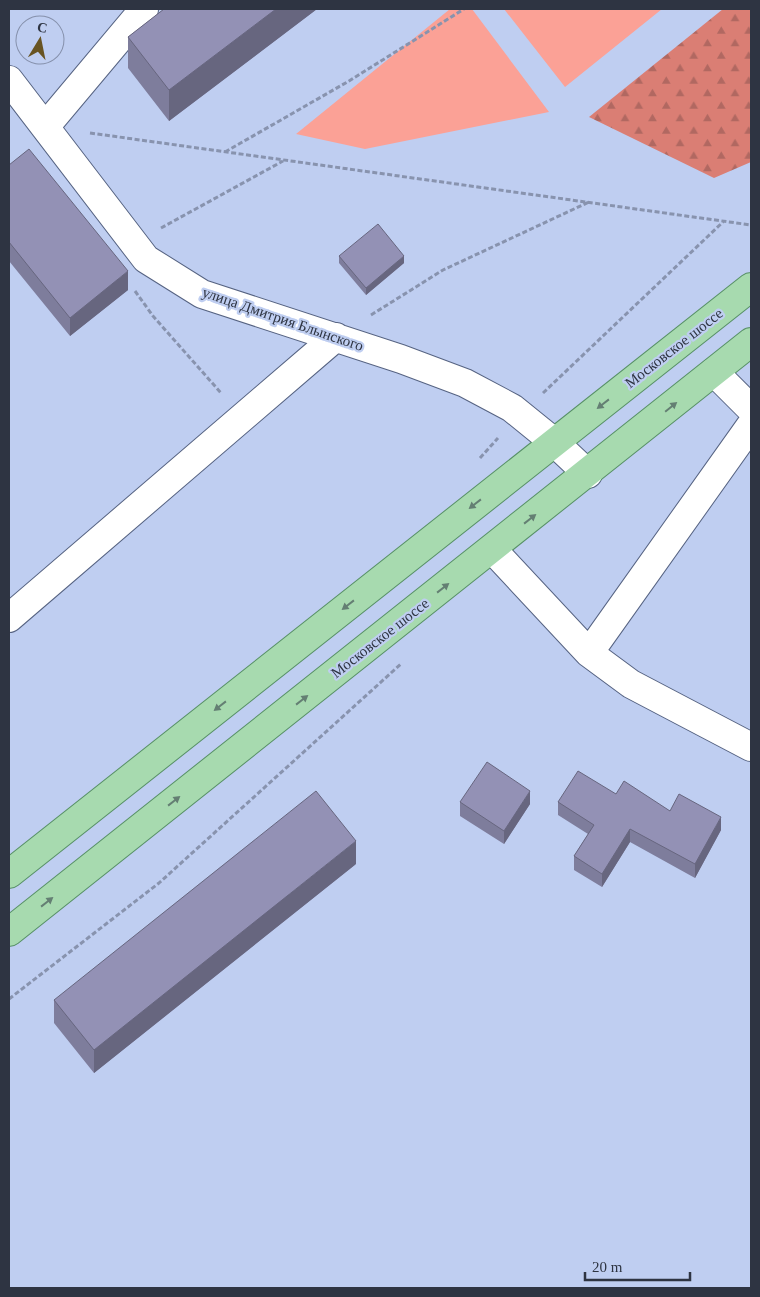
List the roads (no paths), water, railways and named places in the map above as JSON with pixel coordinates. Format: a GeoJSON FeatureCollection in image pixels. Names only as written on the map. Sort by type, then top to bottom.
{"type":"FeatureCollection","features":[{"type":"Feature","properties":{"kind":"main road","name":"Московское шоссе"},"geometry":{"type":"LineString","coordinates":[[9,874],[751,287]]}},
{"type":"Feature","properties":{"kind":"main road","name":"Московское шоссе"},"geometry":{"type":"LineString","coordinates":[[9,932],[588,474],[751,342]]}},
{"type":"Feature","properties":{"kind":"street"},"geometry":{"type":"LineString","coordinates":[[45,127],[144,9]]}},
{"type":"Feature","properties":{"kind":"street","name":"улица Дмитрия Блынского"},"geometry":{"type":"LineString","coordinates":[[9,80],[146,259],[202,294],[336,337],[466,383],[512,408],[554,442],[588,474]]}},
{"type":"Feature","properties":{"kind":"street"},"geometry":{"type":"LineString","coordinates":[[9,618],[336,337]]}},
{"type":"Feature","properties":{"kind":"street"},"geometry":{"type":"LineString","coordinates":[[714,372],[751,409]]}},
{"type":"Feature","properties":{"kind":"street"},"geometry":{"type":"LineString","coordinates":[[589,652],[751,425]]}},
{"type":"Feature","properties":{"kind":"street"},"geometry":{"type":"LineString","coordinates":[[492,549],[589,652],[631,684],[751,747]]}}]}
